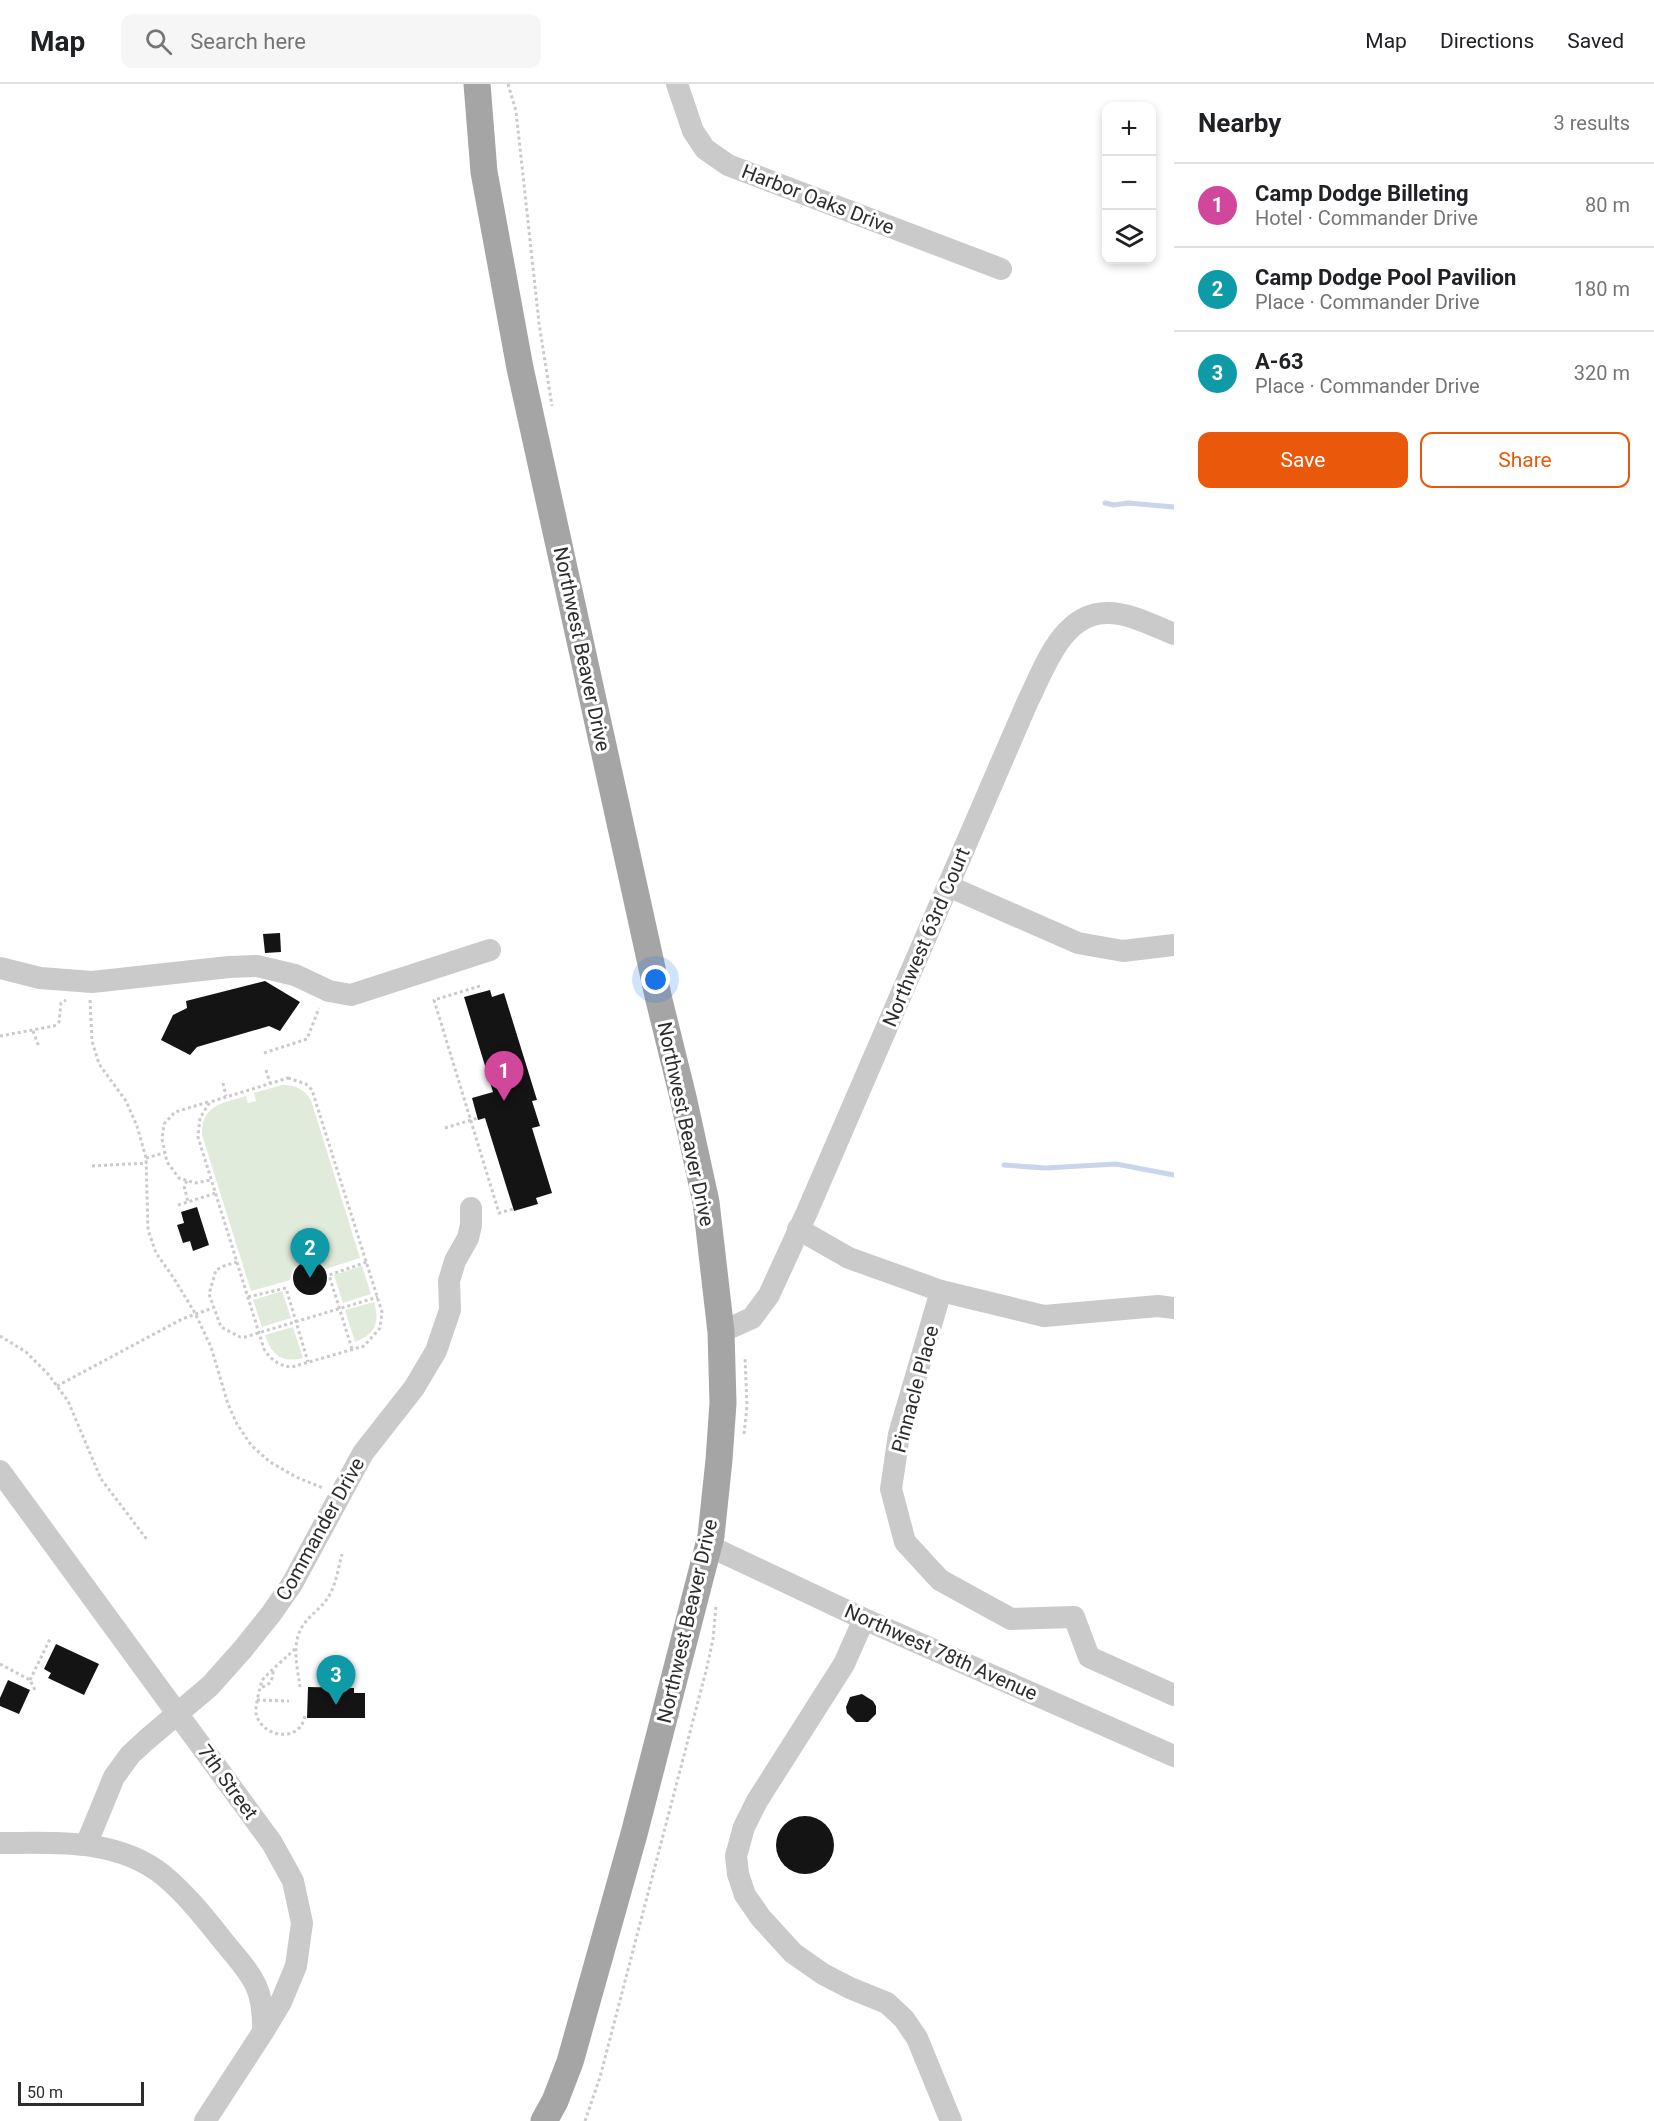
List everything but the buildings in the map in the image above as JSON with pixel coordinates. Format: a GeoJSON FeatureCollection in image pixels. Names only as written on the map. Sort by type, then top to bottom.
{"type":"FeatureCollection","features":[{"type":"Feature","properties":{"kind":"main road","name":"Northwest Beaver Drive"},"geometry":{"type":"LineString","coordinates":[[477,84],[484,172],[520,368],[659,1000],[706,1202],[721,1332],[723,1403],[709,1545],[634,1834],[574,2051],[555,2101],[544,2121]]}},
{"type":"Feature","properties":{"kind":"street","name":"Harbor Oaks Drive"},"geometry":{"type":"LineString","coordinates":[[677,84],[693,131],[705,149],[728,165],[1001,269]]}},
{"type":"Feature","properties":{"kind":"street","name":"Northwest 63rd Court"},"geometry":{"type":"LineString","coordinates":[[721,1332],[752,1318],[769,1295],[1027,703],[1060,639],[1074,624],[1091,616],[1109,613],[1132,618],[1174,634]]}},
{"type":"Feature","properties":{"kind":"street"},"geometry":{"type":"LineString","coordinates":[[948,886],[1078,943],[1123,951],[1174,945]]}},
{"type":"Feature","properties":{"kind":"street"},"geometry":{"type":"LineString","coordinates":[[0,968],[40,978],[92,982],[257,966],[295,975],[326,989],[351,994],[490,950]]}},
{"type":"Feature","properties":{"kind":"street","name":"Commander Drive"},"geometry":{"type":"LineString","coordinates":[[86,1845],[114,1777],[130,1755],[210,1686],[271,1614],[292,1584],[363,1453],[414,1388],[436,1351],[450,1310],[449,1281],[455,1261],[468,1238],[471,1208]]}},
{"type":"Feature","properties":{"kind":"street"},"geometry":{"type":"LineString","coordinates":[[798,1229],[849,1258],[941,1291],[1044,1316],[1158,1306],[1174,1308]]}},
{"type":"Feature","properties":{"kind":"street","name":"Pinnacle Place"},"geometry":{"type":"LineString","coordinates":[[941,1291],[898,1434],[891,1490],[905,1542],[940,1580],[1011,1619],[1074,1617],[1089,1657],[1174,1695]]}},
{"type":"Feature","properties":{"kind":"street","name":"7th Street"},"geometry":{"type":"LineString","coordinates":[[0,1471],[272,1843],[293,1881],[302,1923],[296,1966],[281,2002],[205,2121]]}},
{"type":"Feature","properties":{"kind":"street","name":"Northwest 78th Avenue"},"geometry":{"type":"LineString","coordinates":[[709,1545],[864,1618],[1174,1756]]}},
{"type":"Feature","properties":{"kind":"street"},"geometry":{"type":"LineString","coordinates":[[864,1618],[844,1664],[756,1801],[744,1827],[736,1856],[738,1874],[745,1895],[761,1918],[793,1953],[823,1974],[887,2003],[904,2019],[917,2038],[951,2121]]}},
{"type":"Feature","properties":{"kind":"street"},"geometry":{"type":"LineString","coordinates":[[0,1843],[67,1843],[100,1846],[132,1857],[162,1874],[192,1902],[254,1979],[262,1999],[263,2032]]}},
{"type":"Feature","properties":{"kind":"path"},"geometry":{"type":"LineString","coordinates":[[508,84],[516,111],[527,226],[552,410]]}},
{"type":"Feature","properties":{"kind":"path"},"geometry":{"type":"LineString","coordinates":[[480,986],[434,1000],[499,1213],[513,1209]]}},
{"type":"Feature","properties":{"kind":"path"},"geometry":{"type":"LineString","coordinates":[[264,1053],[307,1039],[326,989]]}},
{"type":"Feature","properties":{"kind":"path"},"geometry":{"type":"LineString","coordinates":[[84,998],[90,997],[92,1041],[99,1064],[126,1101],[146,1158],[148,1230],[156,1253],[195,1313],[211,1347],[228,1404],[237,1424],[251,1445],[270,1462],[296,1477],[339,1494]]}},
{"type":"Feature","properties":{"kind":"path"},"geometry":{"type":"LineString","coordinates":[[0,1036],[54,1026],[59,1022],[61,1003],[72,999]]}},
{"type":"Feature","properties":{"kind":"path"},"geometry":{"type":"LineString","coordinates":[[33,1031],[39,1047]]}},
{"type":"Feature","properties":{"kind":"path"},"geometry":{"type":"LineString","coordinates":[[266,1070],[270,1084]]}},
{"type":"Feature","properties":{"kind":"path"},"geometry":{"type":"LineString","coordinates":[[210,1102],[200,1118],[198,1137],[268,1356],[284,1366],[292,1366],[369,1342],[380,1328],[382,1312],[312,1090],[306,1084],[288,1078],[181,1110],[170,1117],[162,1131],[164,1153],[174,1174],[195,1183],[211,1180]]}},
{"type":"Feature","properties":{"kind":"path"},"geometry":{"type":"LineString","coordinates":[[223,1083],[226,1097]]}},
{"type":"Feature","properties":{"kind":"path"},"geometry":{"type":"LineString","coordinates":[[445,1128],[478,1118]]}},
{"type":"Feature","properties":{"kind":"path"},"geometry":{"type":"LineString","coordinates":[[146,1158],[164,1153]]}},
{"type":"Feature","properties":{"kind":"path"},"geometry":{"type":"LineString","coordinates":[[92,1166],[147,1163]]}},
{"type":"Feature","properties":{"kind":"path"},"geometry":{"type":"LineString","coordinates":[[186,1181],[184,1186],[188,1202]]}},
{"type":"Feature","properties":{"kind":"path"},"geometry":{"type":"LineString","coordinates":[[178,1205],[216,1193]]}},
{"type":"Feature","properties":{"kind":"path"},"geometry":{"type":"LineString","coordinates":[[237,1262],[216,1270],[209,1294],[221,1327],[245,1337],[378,1297]]}},
{"type":"Feature","properties":{"kind":"path"},"geometry":{"type":"LineString","coordinates":[[351,1349],[329,1275],[367,1262]]}},
{"type":"Feature","properties":{"kind":"path"},"geometry":{"type":"LineString","coordinates":[[248,1297],[286,1288],[308,1362]]}},
{"type":"Feature","properties":{"kind":"path"},"geometry":{"type":"LineString","coordinates":[[57,1386],[195,1313],[213,1308]]}},
{"type":"Feature","properties":{"kind":"path"},"geometry":{"type":"LineString","coordinates":[[0,1336],[26,1352],[68,1401],[101,1479],[148,1541]]}},
{"type":"Feature","properties":{"kind":"path"},"geometry":{"type":"LineString","coordinates":[[300,1687],[296,1649],[298,1635],[304,1622],[326,1601],[333,1589],[342,1554]]}},
{"type":"Feature","properties":{"kind":"path"},"geometry":{"type":"LineString","coordinates":[[30,1680],[50,1639]]}},
{"type":"Feature","properties":{"kind":"path"},"geometry":{"type":"LineString","coordinates":[[296,1649],[267,1674],[262,1682],[256,1711],[260,1722],[276,1734],[297,1731],[303,1724],[305,1715]]}},
{"type":"Feature","properties":{"kind":"path"},"geometry":{"type":"LineString","coordinates":[[0,1664],[30,1680],[35,1690]]}},
{"type":"Feature","properties":{"kind":"path"},"geometry":{"type":"LineString","coordinates":[[258,1700],[289,1701]]}},
{"type":"Feature","properties":{"kind":"green space"},"geometry":{"type":"Polygon","coordinates":[[[282,1085],[299,1088],[311,1100],[360,1258],[326,1269],[319,1261],[305,1260],[293,1269],[290,1280],[251,1291],[202,1135],[203,1125],[209,1111],[215,1107],[246,1096],[248,1103],[256,1101],[254,1093],[282,1085]]]}},
{"type":"Feature","properties":{"kind":"green space"},"geometry":{"type":"Polygon","coordinates":[[[362,1266],[371,1294],[343,1303],[334,1275],[362,1266]]]}},
{"type":"Feature","properties":{"kind":"green space"},"geometry":{"type":"Polygon","coordinates":[[[282,1291],[291,1318],[262,1327],[253,1300],[282,1291]]]}},
{"type":"Feature","properties":{"kind":"green space"},"geometry":{"type":"Polygon","coordinates":[[[374,1302],[376,1322],[374,1327],[362,1339],[355,1342],[345,1310],[374,1302]]]}},
{"type":"Feature","properties":{"kind":"green space"},"geometry":{"type":"Polygon","coordinates":[[[293,1327],[303,1358],[289,1359],[279,1356],[271,1348],[265,1335],[293,1327]]]}},
{"type":"Feature","properties":{"kind":"waterway"},"geometry":{"type":"LineString","coordinates":[[1105,503],[1174,507]]}},
{"type":"Feature","properties":{"kind":"waterway"},"geometry":{"type":"LineString","coordinates":[[1004,1165],[1045,1168],[1116,1164],[1174,1175]]}},
{"type":"Feature","properties":{"kind":"place","name":"Camp Dodge Billeting"},"geometry":{"type":"Point","coordinates":[504,1101]}},
{"type":"Feature","properties":{"kind":"place","name":"Camp Dodge Pool Pavilion"},"geometry":{"type":"Point","coordinates":[310,1278]}},
{"type":"Feature","properties":{"kind":"place","name":"A-63"},"geometry":{"type":"Point","coordinates":[336,1705]}}]}
